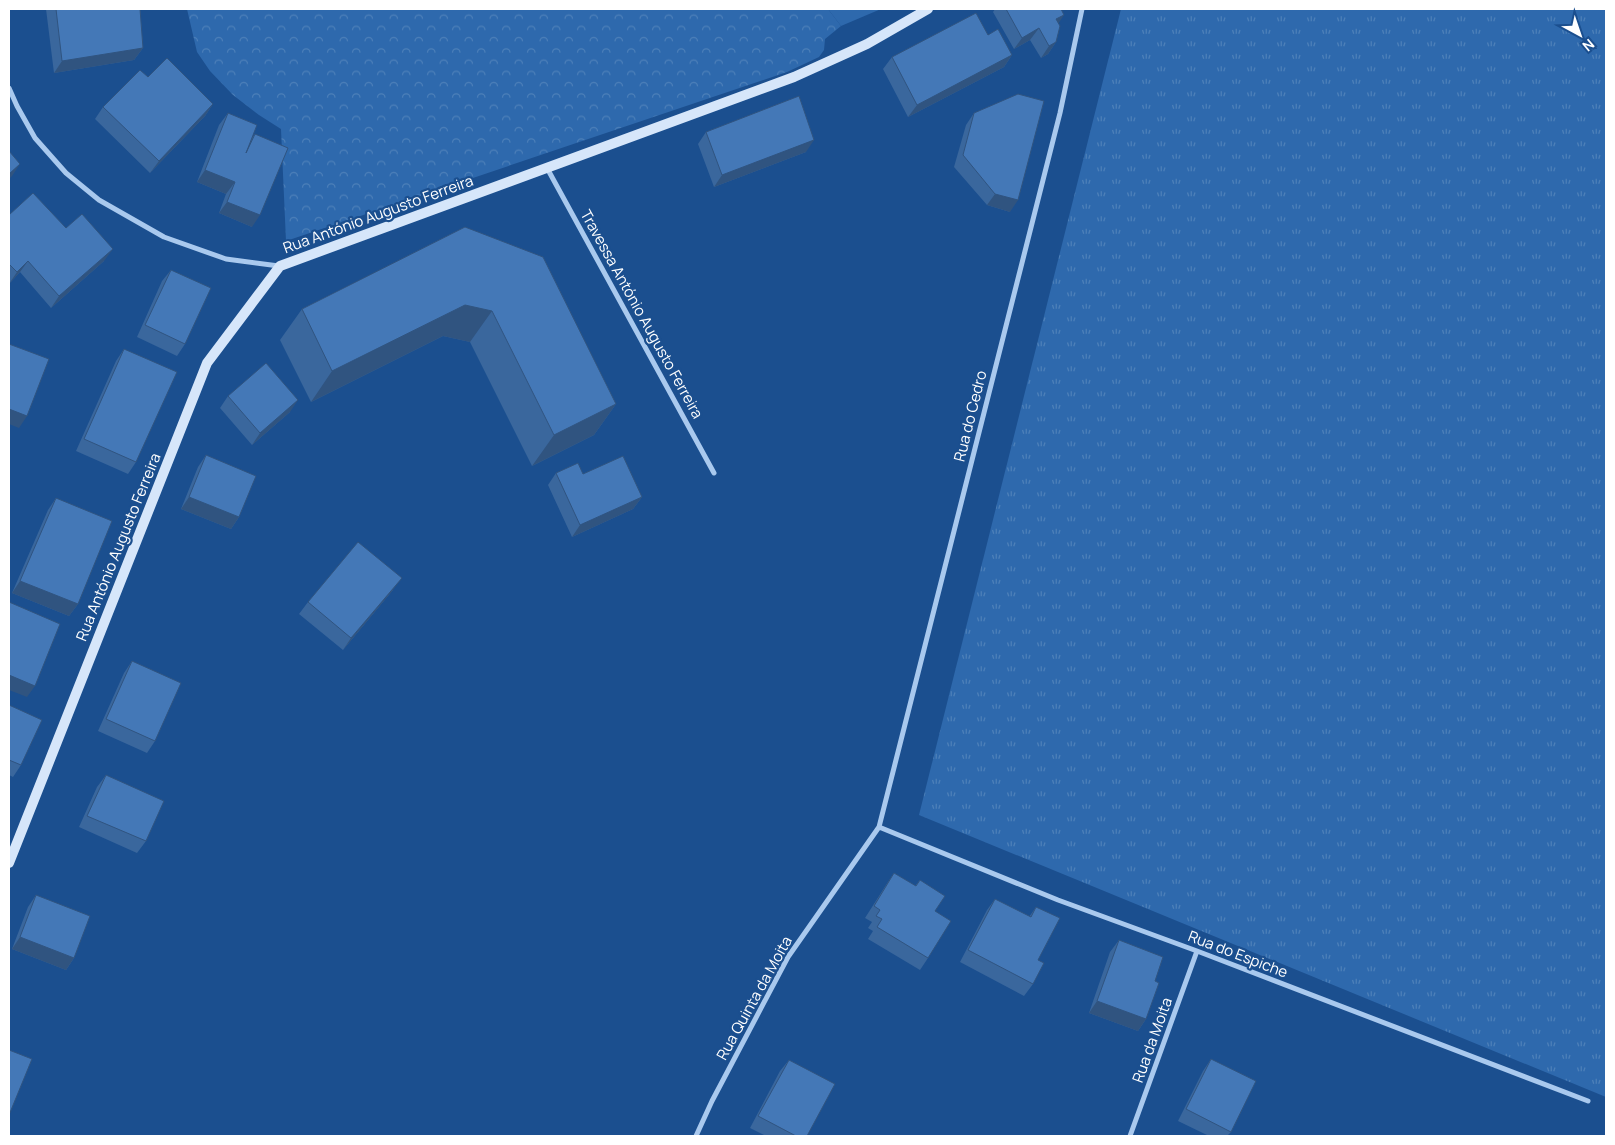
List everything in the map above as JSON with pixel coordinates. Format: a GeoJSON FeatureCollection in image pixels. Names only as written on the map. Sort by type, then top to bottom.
{"type":"FeatureCollection","features":[{"type":"Feature","properties":{"kind":"street","name":"Rua António Augusto Ferreira"},"geometry":{"type":"LineString","coordinates":[[9,861],[207,363],[280,266],[794,77],[861,47],[928,9]]}},
{"type":"Feature","properties":{"kind":"street","name":"Rua do Cedro"},"geometry":{"type":"LineString","coordinates":[[879,828],[1060,113],[1082,9]]}},
{"type":"Feature","properties":{"kind":"street"},"geometry":{"type":"LineString","coordinates":[[9,88],[35,138],[66,173],[99,200],[164,237],[226,259],[280,266]]}},
{"type":"Feature","properties":{"kind":"street","name":"Travessa António Augusto Ferreira"},"geometry":{"type":"LineString","coordinates":[[547,168],[714,473]]}},
{"type":"Feature","properties":{"kind":"street","name":"Rua do Espiche"},"geometry":{"type":"LineString","coordinates":[[879,828],[1058,900],[1588,1101]]}},
{"type":"Feature","properties":{"kind":"street","name":"Rua Quinta da Moita"},"geometry":{"type":"LineString","coordinates":[[696,1136],[788,956],[879,828]]}},
{"type":"Feature","properties":{"kind":"street","name":"Rua da Moita"},"geometry":{"type":"LineString","coordinates":[[1130,1136],[1196,951]]}},
{"type":"Feature","properties":{"kind":"green space"},"geometry":{"type":"Polygon","coordinates":[[[187,9],[828,9],[841,26],[825,39],[824,50],[819,57],[787,72],[286,241],[281,129],[233,95],[210,71],[197,52],[187,9]]]}},
{"type":"Feature","properties":{"kind":"green space"},"geometry":{"type":"Polygon","coordinates":[[[828,9],[881,9],[841,26],[828,9]]]}},
{"type":"Feature","properties":{"kind":"green space"},"geometry":{"type":"Polygon","coordinates":[[[1121,9],[1606,9],[1606,1097],[919,815],[1121,9]]]}},
{"type":"Feature","properties":{"kind":"building"},"geometry":{"type":"Polygon","coordinates":[[[56,9],[140,9],[143,48],[62,61],[56,9]]]}},
{"type":"Feature","properties":{"kind":"building"},"geometry":{"type":"Polygon","coordinates":[[[1006,9],[1061,9],[1064,15],[1056,19],[1060,26],[1056,42],[1049,46],[1039,28],[1022,38],[1006,9]]]}},
{"type":"Feature","properties":{"kind":"building"},"geometry":{"type":"Polygon","coordinates":[[[976,13],[988,35],[998,29],[1012,55],[917,105],[892,57],[976,13]]]}},
{"type":"Feature","properties":{"kind":"building"},"geometry":{"type":"Polygon","coordinates":[[[167,58],[213,104],[159,161],[103,107],[140,70],[148,77],[167,58]]]}},
{"type":"Feature","properties":{"kind":"building"},"geometry":{"type":"Polygon","coordinates":[[[1018,94],[1044,101],[1018,200],[995,194],[963,155],[974,113],[1018,94]]]}},
{"type":"Feature","properties":{"kind":"building"},"geometry":{"type":"Polygon","coordinates":[[[799,96],[814,140],[722,175],[706,132],[799,96]]]}},
{"type":"Feature","properties":{"kind":"building"},"geometry":{"type":"Polygon","coordinates":[[[228,113],[257,125],[246,153],[255,134],[288,148],[260,215],[227,202],[235,182],[205,170],[228,113]]]}},
{"type":"Feature","properties":{"kind":"building"},"geometry":{"type":"Polygon","coordinates":[[[9,151],[20,164],[9,174],[9,151]]]}},
{"type":"Feature","properties":{"kind":"building"},"geometry":{"type":"Polygon","coordinates":[[[33,193],[66,228],[82,214],[113,249],[59,296],[28,261],[17,272],[9,264],[9,215],[33,193]]]}},
{"type":"Feature","properties":{"kind":"building"},"geometry":{"type":"Polygon","coordinates":[[[465,227],[543,257],[616,404],[554,435],[492,311],[465,305],[332,371],[302,309],[465,227]]]}},
{"type":"Feature","properties":{"kind":"building"},"geometry":{"type":"Polygon","coordinates":[[[171,270],[211,288],[185,344],[145,325],[171,270]]]}},
{"type":"Feature","properties":{"kind":"building"},"geometry":{"type":"Polygon","coordinates":[[[9,344],[49,359],[27,416],[9,409],[9,344]]]}},
{"type":"Feature","properties":{"kind":"building"},"geometry":{"type":"Polygon","coordinates":[[[124,349],[177,372],[136,462],[84,439],[124,349]]]}},
{"type":"Feature","properties":{"kind":"building"},"geometry":{"type":"Polygon","coordinates":[[[266,363],[298,400],[260,433],[228,396],[266,363]]]}},
{"type":"Feature","properties":{"kind":"building"},"geometry":{"type":"Polygon","coordinates":[[[206,455],[256,476],[239,517],[189,497],[206,455]]]}},
{"type":"Feature","properties":{"kind":"building"},"geometry":{"type":"Polygon","coordinates":[[[623,456],[642,497],[580,525],[556,473],[578,463],[583,474],[623,456]]]}},
{"type":"Feature","properties":{"kind":"building"},"geometry":{"type":"Polygon","coordinates":[[[56,498],[112,521],[78,604],[20,581],[56,498]]]}},
{"type":"Feature","properties":{"kind":"building"},"geometry":{"type":"Polygon","coordinates":[[[358,542],[402,578],[351,638],[308,602],[358,542]]]}},
{"type":"Feature","properties":{"kind":"building"},"geometry":{"type":"Polygon","coordinates":[[[9,602],[60,624],[35,686],[9,675],[9,602]]]}},
{"type":"Feature","properties":{"kind":"building"},"geometry":{"type":"Polygon","coordinates":[[[132,661],[181,683],[155,741],[106,719],[132,661]]]}},
{"type":"Feature","properties":{"kind":"building"},"geometry":{"type":"Polygon","coordinates":[[[9,705],[42,720],[21,765],[9,760],[9,705]]]}},
{"type":"Feature","properties":{"kind":"building"},"geometry":{"type":"Polygon","coordinates":[[[106,775],[164,801],[146,841],[87,816],[106,775]]]}},
{"type":"Feature","properties":{"kind":"building"},"geometry":{"type":"Polygon","coordinates":[[[894,873],[916,886],[920,880],[945,896],[935,911],[951,921],[928,958],[877,927],[882,919],[876,916],[880,910],[874,906],[894,873]]]}},
{"type":"Feature","properties":{"kind":"building"},"geometry":{"type":"Polygon","coordinates":[[[36,895],[90,916],[74,958],[20,937],[36,895]]]}},
{"type":"Feature","properties":{"kind":"building"},"geometry":{"type":"Polygon","coordinates":[[[995,899],[1031,917],[1036,907],[1060,918],[1038,960],[1044,963],[1033,984],[968,950],[995,899]]]}},
{"type":"Feature","properties":{"kind":"building"},"geometry":{"type":"Polygon","coordinates":[[[1119,940],[1163,957],[1155,981],[1159,983],[1146,1019],[1097,1001],[1119,940]]]}},
{"type":"Feature","properties":{"kind":"building"},"geometry":{"type":"Polygon","coordinates":[[[9,1050],[32,1059],[9,1115],[9,1050]]]}},
{"type":"Feature","properties":{"kind":"building"},"geometry":{"type":"Polygon","coordinates":[[[1211,1059],[1256,1081],[1231,1132],[1186,1109],[1211,1059]]]}},
{"type":"Feature","properties":{"kind":"building"},"geometry":{"type":"Polygon","coordinates":[[[789,1060],[835,1084],[807,1136],[796,1136],[758,1116],[789,1060]]]}}]}
